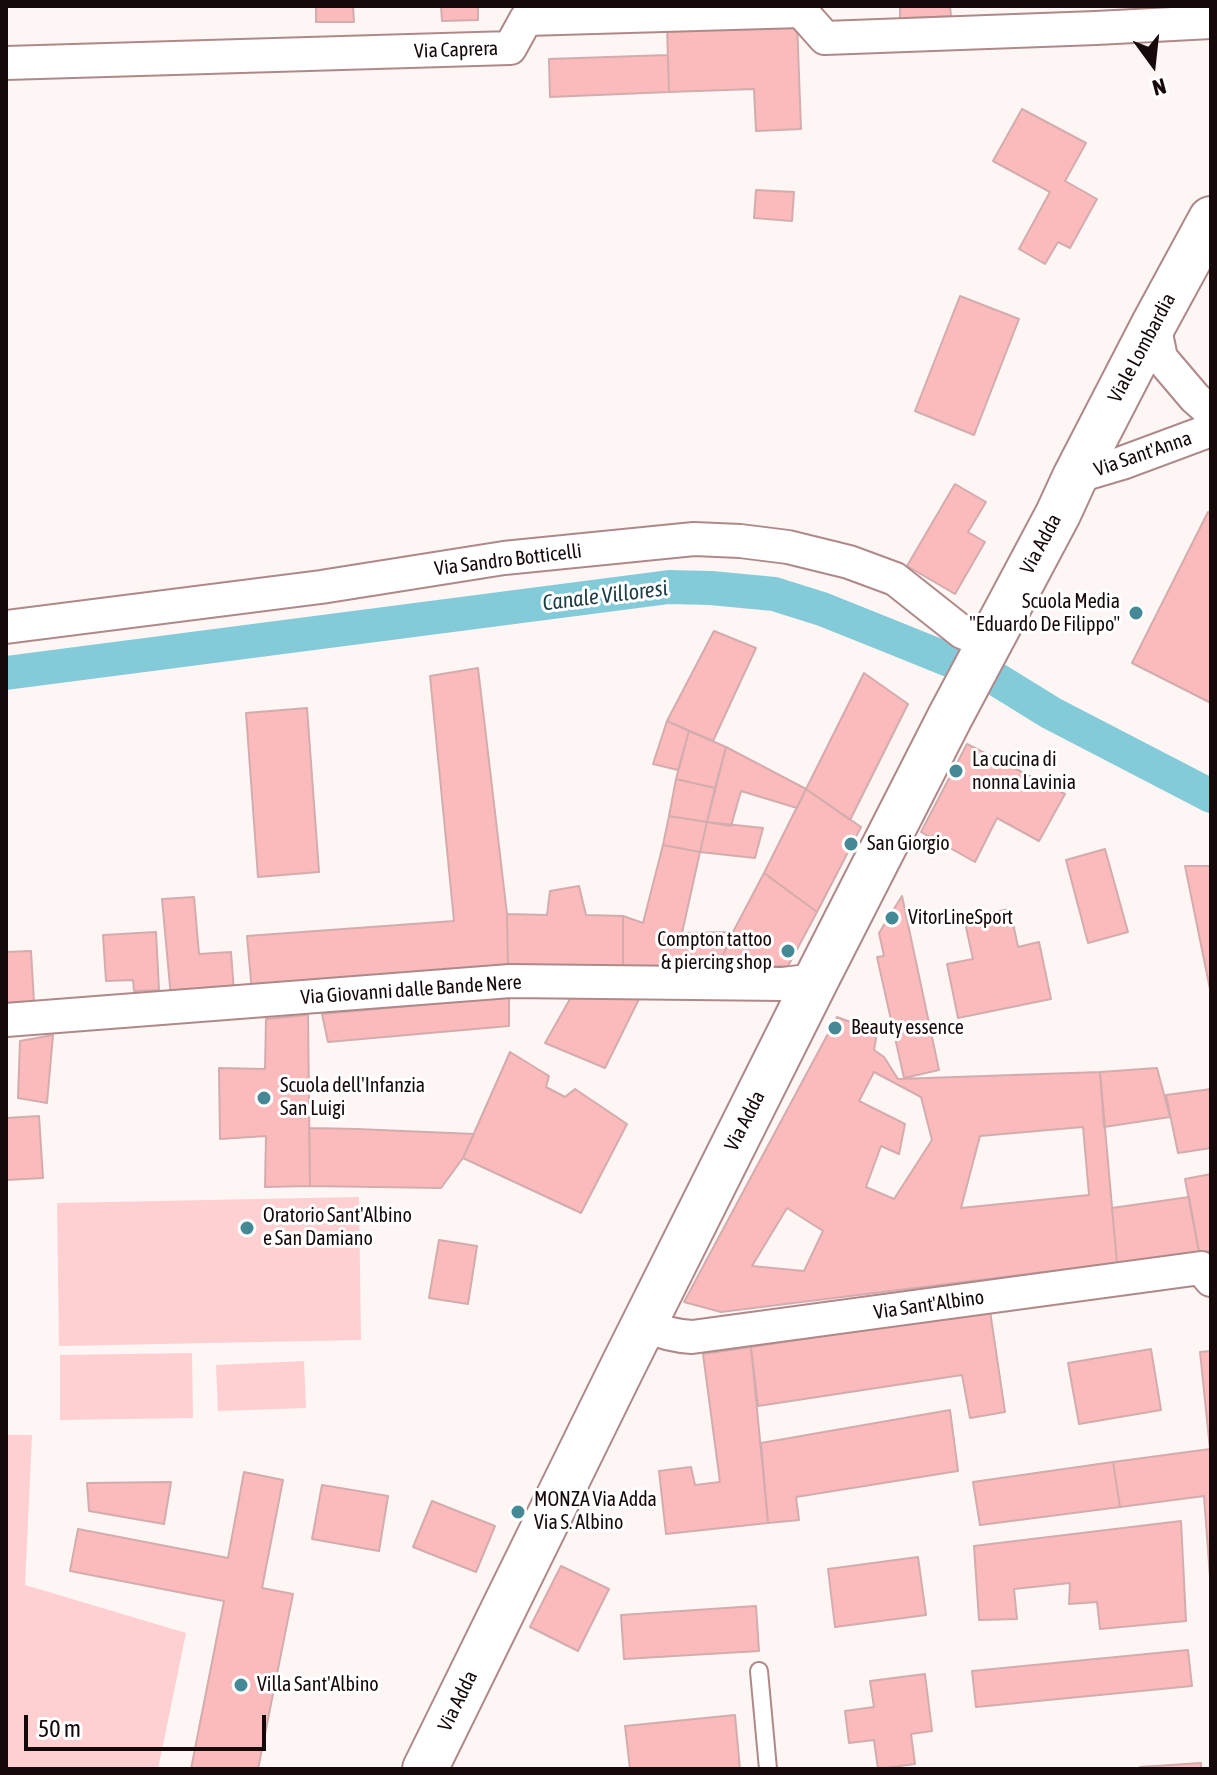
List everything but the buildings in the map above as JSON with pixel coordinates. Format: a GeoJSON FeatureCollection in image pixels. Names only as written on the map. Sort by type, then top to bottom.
{"type":"FeatureCollection","features":[{"type":"Feature","properties":{"kind":"main road","name":"Viale Lombardia"},"geometry":{"type":"LineString","coordinates":[[1075,477],[1211,219]]}},
{"type":"Feature","properties":{"kind":"main road","name":"Via Adda"},"geometry":{"type":"LineString","coordinates":[[425,1769],[816,980],[1075,477]]}},
{"type":"Feature","properties":{"kind":"street","name":"Via Caprera"},"geometry":{"type":"LineString","coordinates":[[6,63],[510,48],[526,19],[801,11],[825,38],[1211,22]]}},
{"type":"Feature","properties":{"kind":"street","name":"Via Sant'Anna"},"geometry":{"type":"LineString","coordinates":[[1154,324],[1161,358],[1211,412]]}},
{"type":"Feature","properties":{"kind":"street","name":"Via Sant'Anna"},"geometry":{"type":"LineString","coordinates":[[1075,477],[1211,430]]}},
{"type":"Feature","properties":{"kind":"street","name":"Via Sandro Botticelli"},"geometry":{"type":"LineString","coordinates":[[6,627],[321,587],[504,558],[694,539],[788,547],[849,562],[895,579],[962,632],[983,653]]}},
{"type":"Feature","properties":{"kind":"street","name":"Via Giovanni dalle Bande Nere"},"geometry":{"type":"LineString","coordinates":[[6,1020],[510,981],[783,984],[816,980]]}},
{"type":"Feature","properties":{"kind":"street","name":"Via Sant'Albino"},"geometry":{"type":"LineString","coordinates":[[643,1325],[674,1336],[692,1337],[1201,1268],[1211,1280]]}},
{"type":"Feature","properties":{"kind":"lane"},"geometry":{"type":"LineString","coordinates":[[759,1671],[768,1769]]}},
{"type":"Feature","properties":{"kind":"shaded area"},"geometry":{"type":"Polygon","coordinates":[[[359,1197],[361,1340],[59,1346],[57,1203],[359,1197]]]}},
{"type":"Feature","properties":{"kind":"shaded area"},"geometry":{"type":"Polygon","coordinates":[[[192,1353],[193,1418],[60,1420],[60,1355],[192,1353]]]}},
{"type":"Feature","properties":{"kind":"shaded area"},"geometry":{"type":"Polygon","coordinates":[[[304,1361],[306,1408],[218,1411],[216,1365],[304,1361]]]}},
{"type":"Feature","properties":{"kind":"shaded area"},"geometry":{"type":"Polygon","coordinates":[[[6,1435],[32,1435],[25,1585],[186,1633],[158,1769],[6,1769],[6,1435]]]}},
{"type":"Feature","properties":{"kind":"waterway","name":"Canale Villoresi"},"geometry":{"type":"LineString","coordinates":[[6,673],[669,587],[774,594],[822,609],[996,679],[1051,713],[1211,796]]}},
{"type":"Feature","properties":{"kind":"place","name":"Scuola Media \"Eduardo De Filippo\""},"geometry":{"type":"Point","coordinates":[1136,613]}},
{"type":"Feature","properties":{"kind":"place","name":"La cucina di nonna Lavinia"},"geometry":{"type":"Point","coordinates":[956,771]}},
{"type":"Feature","properties":{"kind":"place","name":"San Giorgio"},"geometry":{"type":"Point","coordinates":[851,844]}},
{"type":"Feature","properties":{"kind":"place","name":"VitorLineSport"},"geometry":{"type":"Point","coordinates":[892,918]}},
{"type":"Feature","properties":{"kind":"place","name":"Compton tattoo & piercing shop"},"geometry":{"type":"Point","coordinates":[788,951]}},
{"type":"Feature","properties":{"kind":"place","name":"Beauty essence"},"geometry":{"type":"Point","coordinates":[835,1028]}},
{"type":"Feature","properties":{"kind":"place","name":"Scuola dell'Infanzia San Luigi"},"geometry":{"type":"Point","coordinates":[264,1098]}},
{"type":"Feature","properties":{"kind":"place","name":"Oratorio Sant'Albino e San Damiano"},"geometry":{"type":"Point","coordinates":[247,1228]}},
{"type":"Feature","properties":{"kind":"place","name":"MONZA Via Adda Via S. Albino"},"geometry":{"type":"Point","coordinates":[518,1512]}},
{"type":"Feature","properties":{"kind":"place","name":"Villa Sant'Albino"},"geometry":{"type":"Point","coordinates":[241,1685]}}]}
